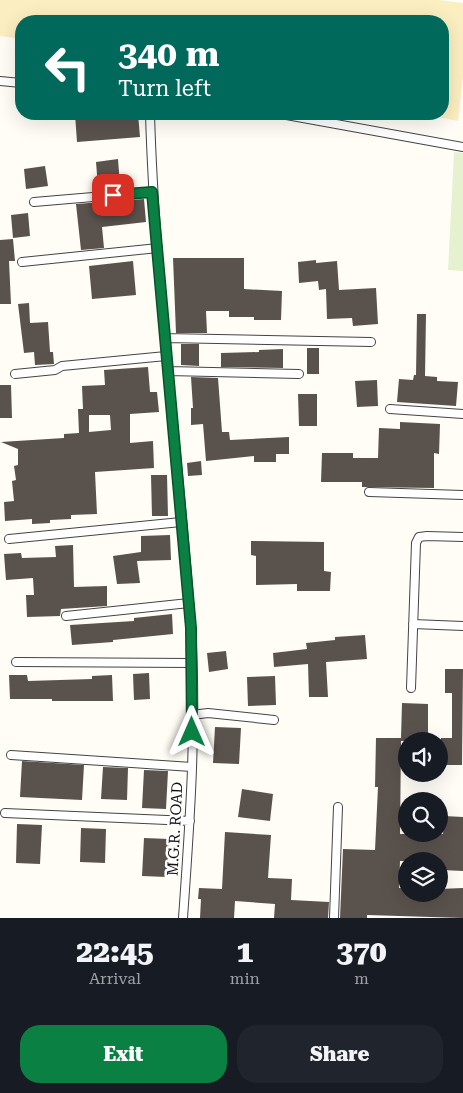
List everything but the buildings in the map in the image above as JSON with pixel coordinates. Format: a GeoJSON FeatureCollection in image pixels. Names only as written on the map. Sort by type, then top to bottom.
{"type":"FeatureCollection","features":[{"type":"Feature","properties":{"kind":"street"},"geometry":{"type":"LineString","coordinates":[[0,81],[15,82]]}},
{"type":"Feature","properties":{"kind":"street","name":"M.G.R. ROAD"},"geometry":{"type":"LineString","coordinates":[[150,120],[152,192],[189,604],[192,663],[192,767],[183,918]]}},
{"type":"Feature","properties":{"kind":"street"},"geometry":{"type":"LineString","coordinates":[[314,120],[463,147]]}},
{"type":"Feature","properties":{"kind":"street"},"geometry":{"type":"LineString","coordinates":[[34,202],[152,192]]}},
{"type":"Feature","properties":{"kind":"street"},"geometry":{"type":"LineString","coordinates":[[22,262],[158,248]]}},
{"type":"Feature","properties":{"kind":"street"},"geometry":{"type":"LineString","coordinates":[[166,338],[370,342]]}},
{"type":"Feature","properties":{"kind":"street"},"geometry":{"type":"LineString","coordinates":[[15,374],[55,370],[62,366],[166,356]]}},
{"type":"Feature","properties":{"kind":"street"},"geometry":{"type":"LineString","coordinates":[[168,371],[299,374]]}},
{"type":"Feature","properties":{"kind":"street"},"geometry":{"type":"LineString","coordinates":[[390,409],[463,414]]}},
{"type":"Feature","properties":{"kind":"street"},"geometry":{"type":"LineString","coordinates":[[369,492],[463,495]]}},
{"type":"Feature","properties":{"kind":"street"},"geometry":{"type":"LineString","coordinates":[[9,539],[181,522]]}},
{"type":"Feature","properties":{"kind":"street"},"geometry":{"type":"LineString","coordinates":[[411,688],[416,543],[419,537],[463,537]]}},
{"type":"Feature","properties":{"kind":"street"},"geometry":{"type":"LineString","coordinates":[[66,616],[189,604]]}},
{"type":"Feature","properties":{"kind":"street"},"geometry":{"type":"LineString","coordinates":[[413,624],[463,626]]}},
{"type":"Feature","properties":{"kind":"street"},"geometry":{"type":"LineString","coordinates":[[16,662],[192,663]]}},
{"type":"Feature","properties":{"kind":"street"},"geometry":{"type":"LineString","coordinates":[[192,715],[208,713],[274,720]]}},
{"type":"Feature","properties":{"kind":"street"},"geometry":{"type":"LineString","coordinates":[[11,755],[192,767]]}},
{"type":"Feature","properties":{"kind":"street"},"geometry":{"type":"LineString","coordinates":[[334,918],[338,807]]}},
{"type":"Feature","properties":{"kind":"street"},"geometry":{"type":"LineString","coordinates":[[5,814],[190,821]]}},
{"type":"Feature","properties":{"kind":"sand"},"geometry":{"type":"Polygon","coordinates":[[[0,0],[438,0],[463,3],[463,76],[458,121],[449,119],[449,15],[15,15],[15,38],[0,36],[0,0]]]}},
{"type":"Feature","properties":{"kind":"green space"},"geometry":{"type":"Polygon","coordinates":[[[454,152],[463,153],[463,271],[448,270],[454,152]]]}},
{"type":"Feature","properties":{"kind":"route"},"geometry":{"type":"LineString","coordinates":[[113,195],[152,192],[191,628],[192,732]]}}]}
